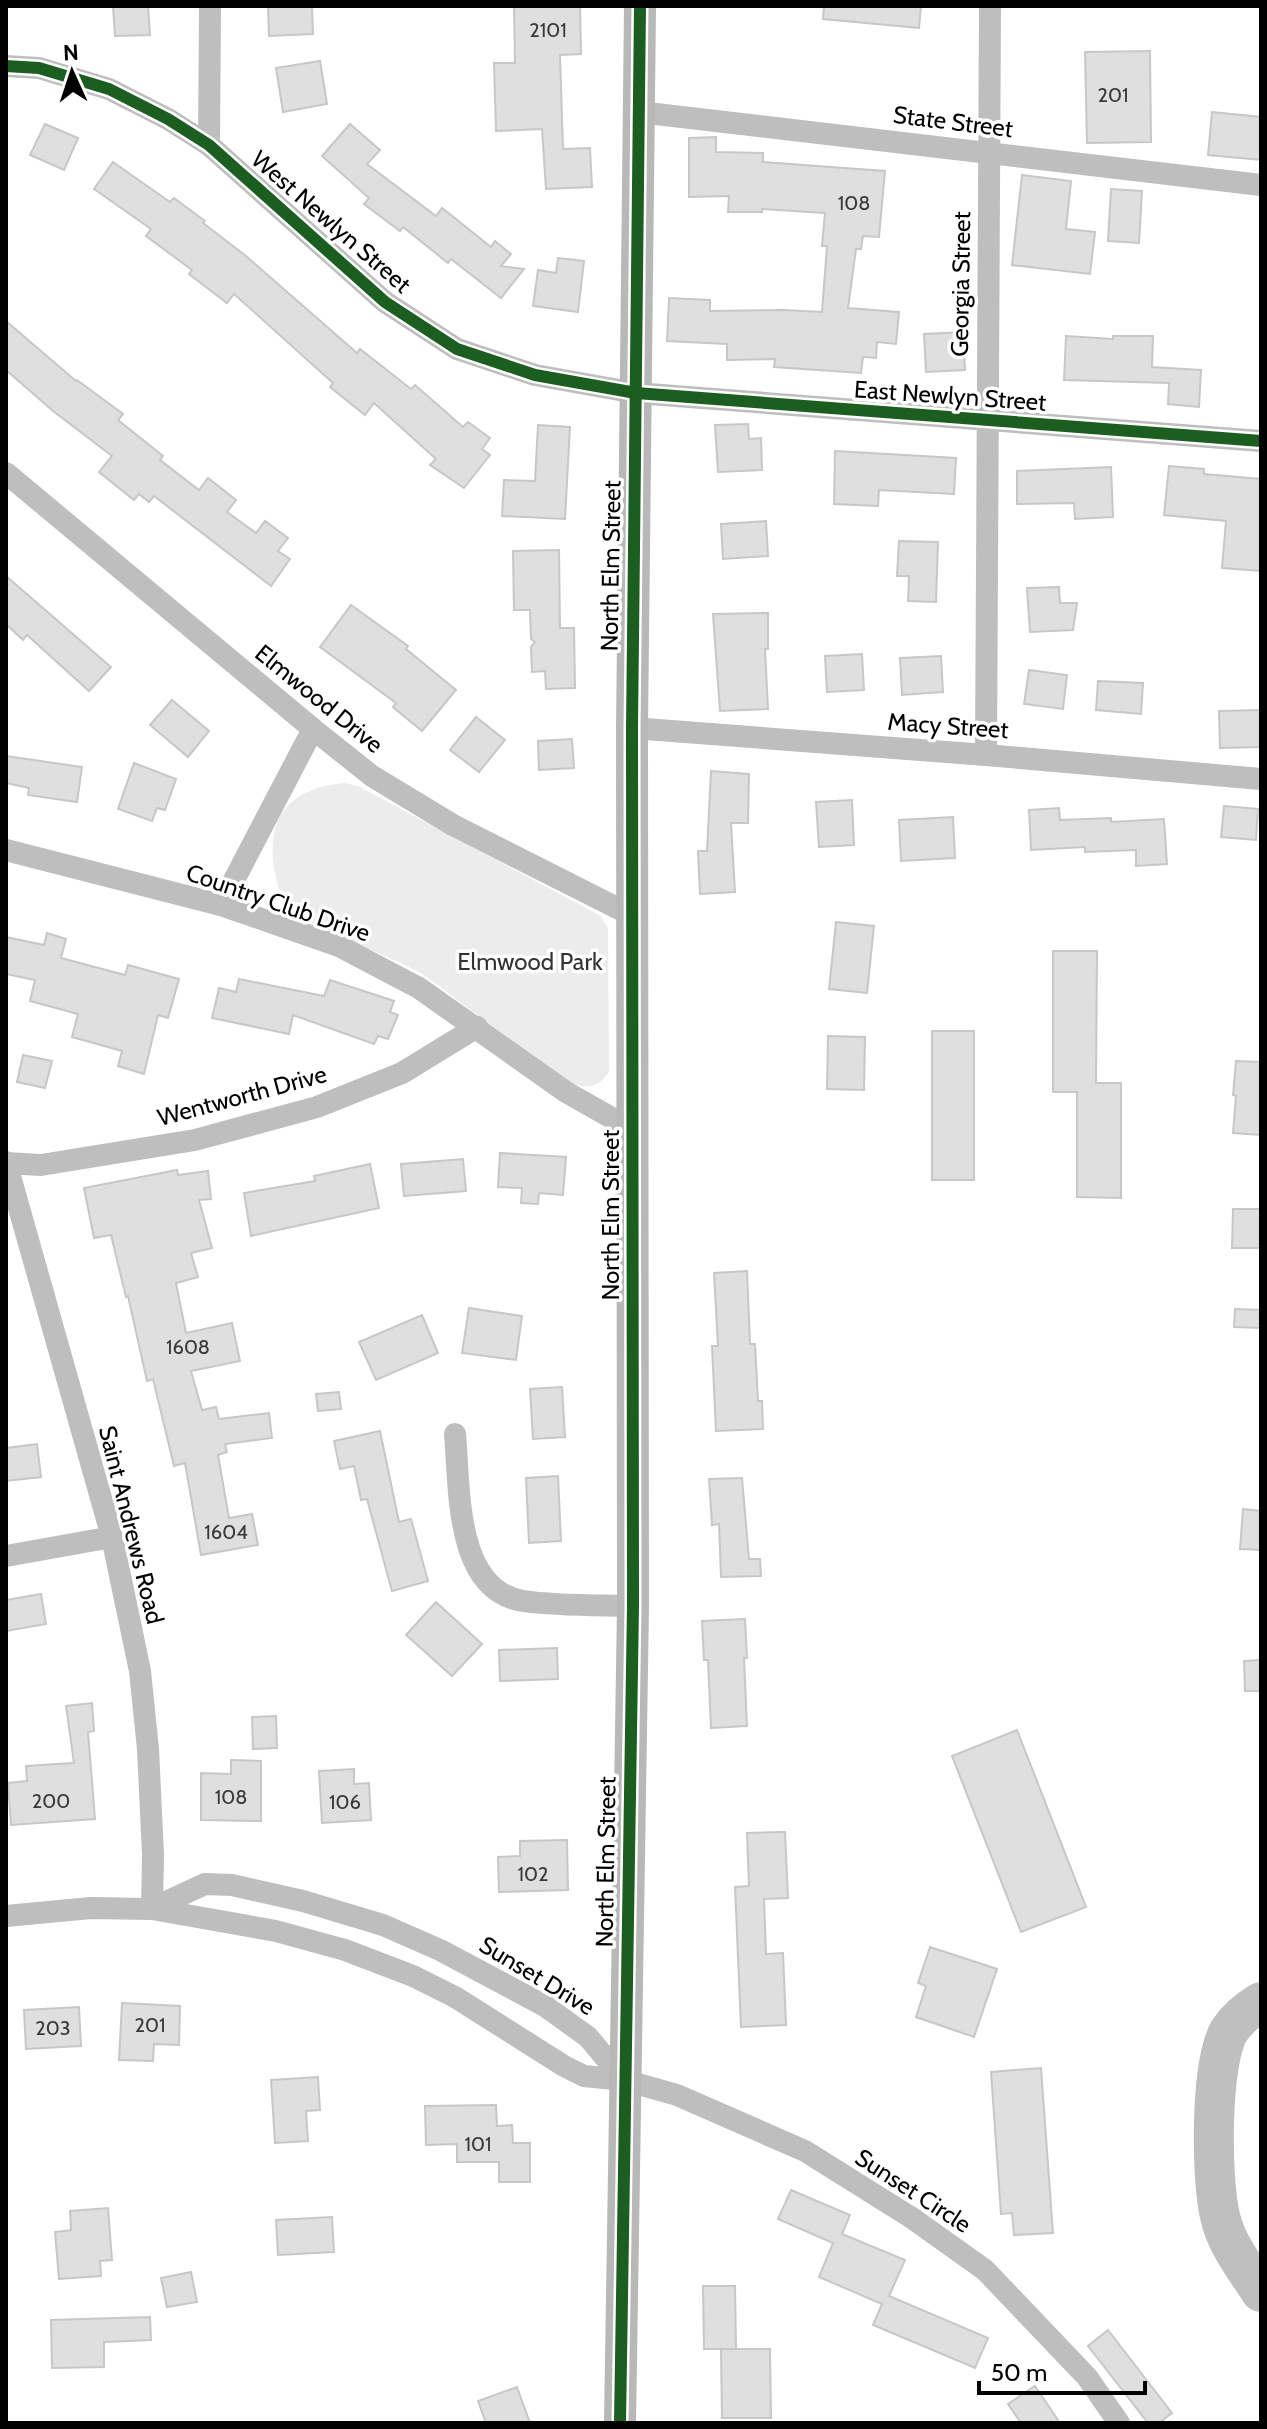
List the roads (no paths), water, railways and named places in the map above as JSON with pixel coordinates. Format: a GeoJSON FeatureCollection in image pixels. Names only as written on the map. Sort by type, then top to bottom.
{"type":"FeatureCollection","features":[{"type":"Feature","properties":{"kind":"main road","name":"North Elm Street"},"geometry":{"type":"LineString","coordinates":[[620,2423],[633,1606],[632,728],[640,6]]}},
{"type":"Feature","properties":{"kind":"street"},"geometry":{"type":"LineString","coordinates":[[209,145],[210,6]]}},
{"type":"Feature","properties":{"kind":"street","name":"Georgia Street"},"geometry":{"type":"LineString","coordinates":[[986,755],[990,6]]}},
{"type":"Feature","properties":{"kind":"street","name":"West Newlyn Street"},"geometry":{"type":"LineString","coordinates":[[6,66],[39,68],[109,89],[168,119],[209,145],[385,302],[457,349],[535,375],[636,393]]}},
{"type":"Feature","properties":{"kind":"street","name":"State Street"},"geometry":{"type":"LineString","coordinates":[[639,112],[1261,185]]}},
{"type":"Feature","properties":{"kind":"street","name":"East Newlyn Street"},"geometry":{"type":"LineString","coordinates":[[636,393],[1261,441]]}},
{"type":"Feature","properties":{"kind":"street","name":"Elmwood Drive"},"geometry":{"type":"LineString","coordinates":[[6,473],[372,776],[453,825],[633,916]]}},
{"type":"Feature","properties":{"kind":"street","name":"Macy Street"},"geometry":{"type":"LineString","coordinates":[[632,728],[1261,779]]}},
{"type":"Feature","properties":{"kind":"street"},"geometry":{"type":"LineString","coordinates":[[221,905],[313,729]]}},
{"type":"Feature","properties":{"kind":"street","name":"Country Club Drive"},"geometry":{"type":"LineString","coordinates":[[6,850],[221,905],[339,946],[419,988],[566,1092],[633,1130]]}},
{"type":"Feature","properties":{"kind":"street","name":"Wentworth Drive"},"geometry":{"type":"LineString","coordinates":[[6,1162],[41,1165],[195,1140],[317,1107],[402,1073],[477,1027]]}},
{"type":"Feature","properties":{"kind":"street","name":"Saint Andrews Road"},"geometry":{"type":"LineString","coordinates":[[6,1162],[112,1537],[140,1671],[148,1749],[152,1909]]}},
{"type":"Feature","properties":{"kind":"street"},"geometry":{"type":"LineString","coordinates":[[455,1434],[465,1536],[478,1573],[494,1589],[521,1601],[633,1606]]}},
{"type":"Feature","properties":{"kind":"street"},"geometry":{"type":"LineString","coordinates":[[6,1556],[112,1537]]}},
{"type":"Feature","properties":{"kind":"street","name":"Sunset Drive"},"geometry":{"type":"LineString","coordinates":[[152,1909],[205,1884],[232,1885],[303,1901],[383,1925],[440,1950],[545,2006],[588,2037],[624,2080]]}},
{"type":"Feature","properties":{"kind":"street","name":"Sunset Drive"},"geometry":{"type":"LineString","coordinates":[[6,1916],[91,1908],[152,1909],[276,1931],[345,1950],[413,1976],[455,1997],[584,2076],[624,2080]]}},
{"type":"Feature","properties":{"kind":"street","name":"Sunset Circle"},"geometry":{"type":"LineString","coordinates":[[624,2080],[677,2095],[805,2151],[912,2218],[985,2270],[1087,2377],[1119,2423]]}},
{"type":"Feature","properties":{"kind":"waterway"},"geometry":{"type":"LineString","coordinates":[[1261,2002],[1229,2031],[1218,2069],[1214,2122],[1215,2176],[1220,2216],[1237,2256],[1261,2292]]}},
{"type":"Feature","properties":{"kind":"park label","name":"Elmwood Park"},"geometry":{"type":"Point","coordinates":[530,962]}}]}
